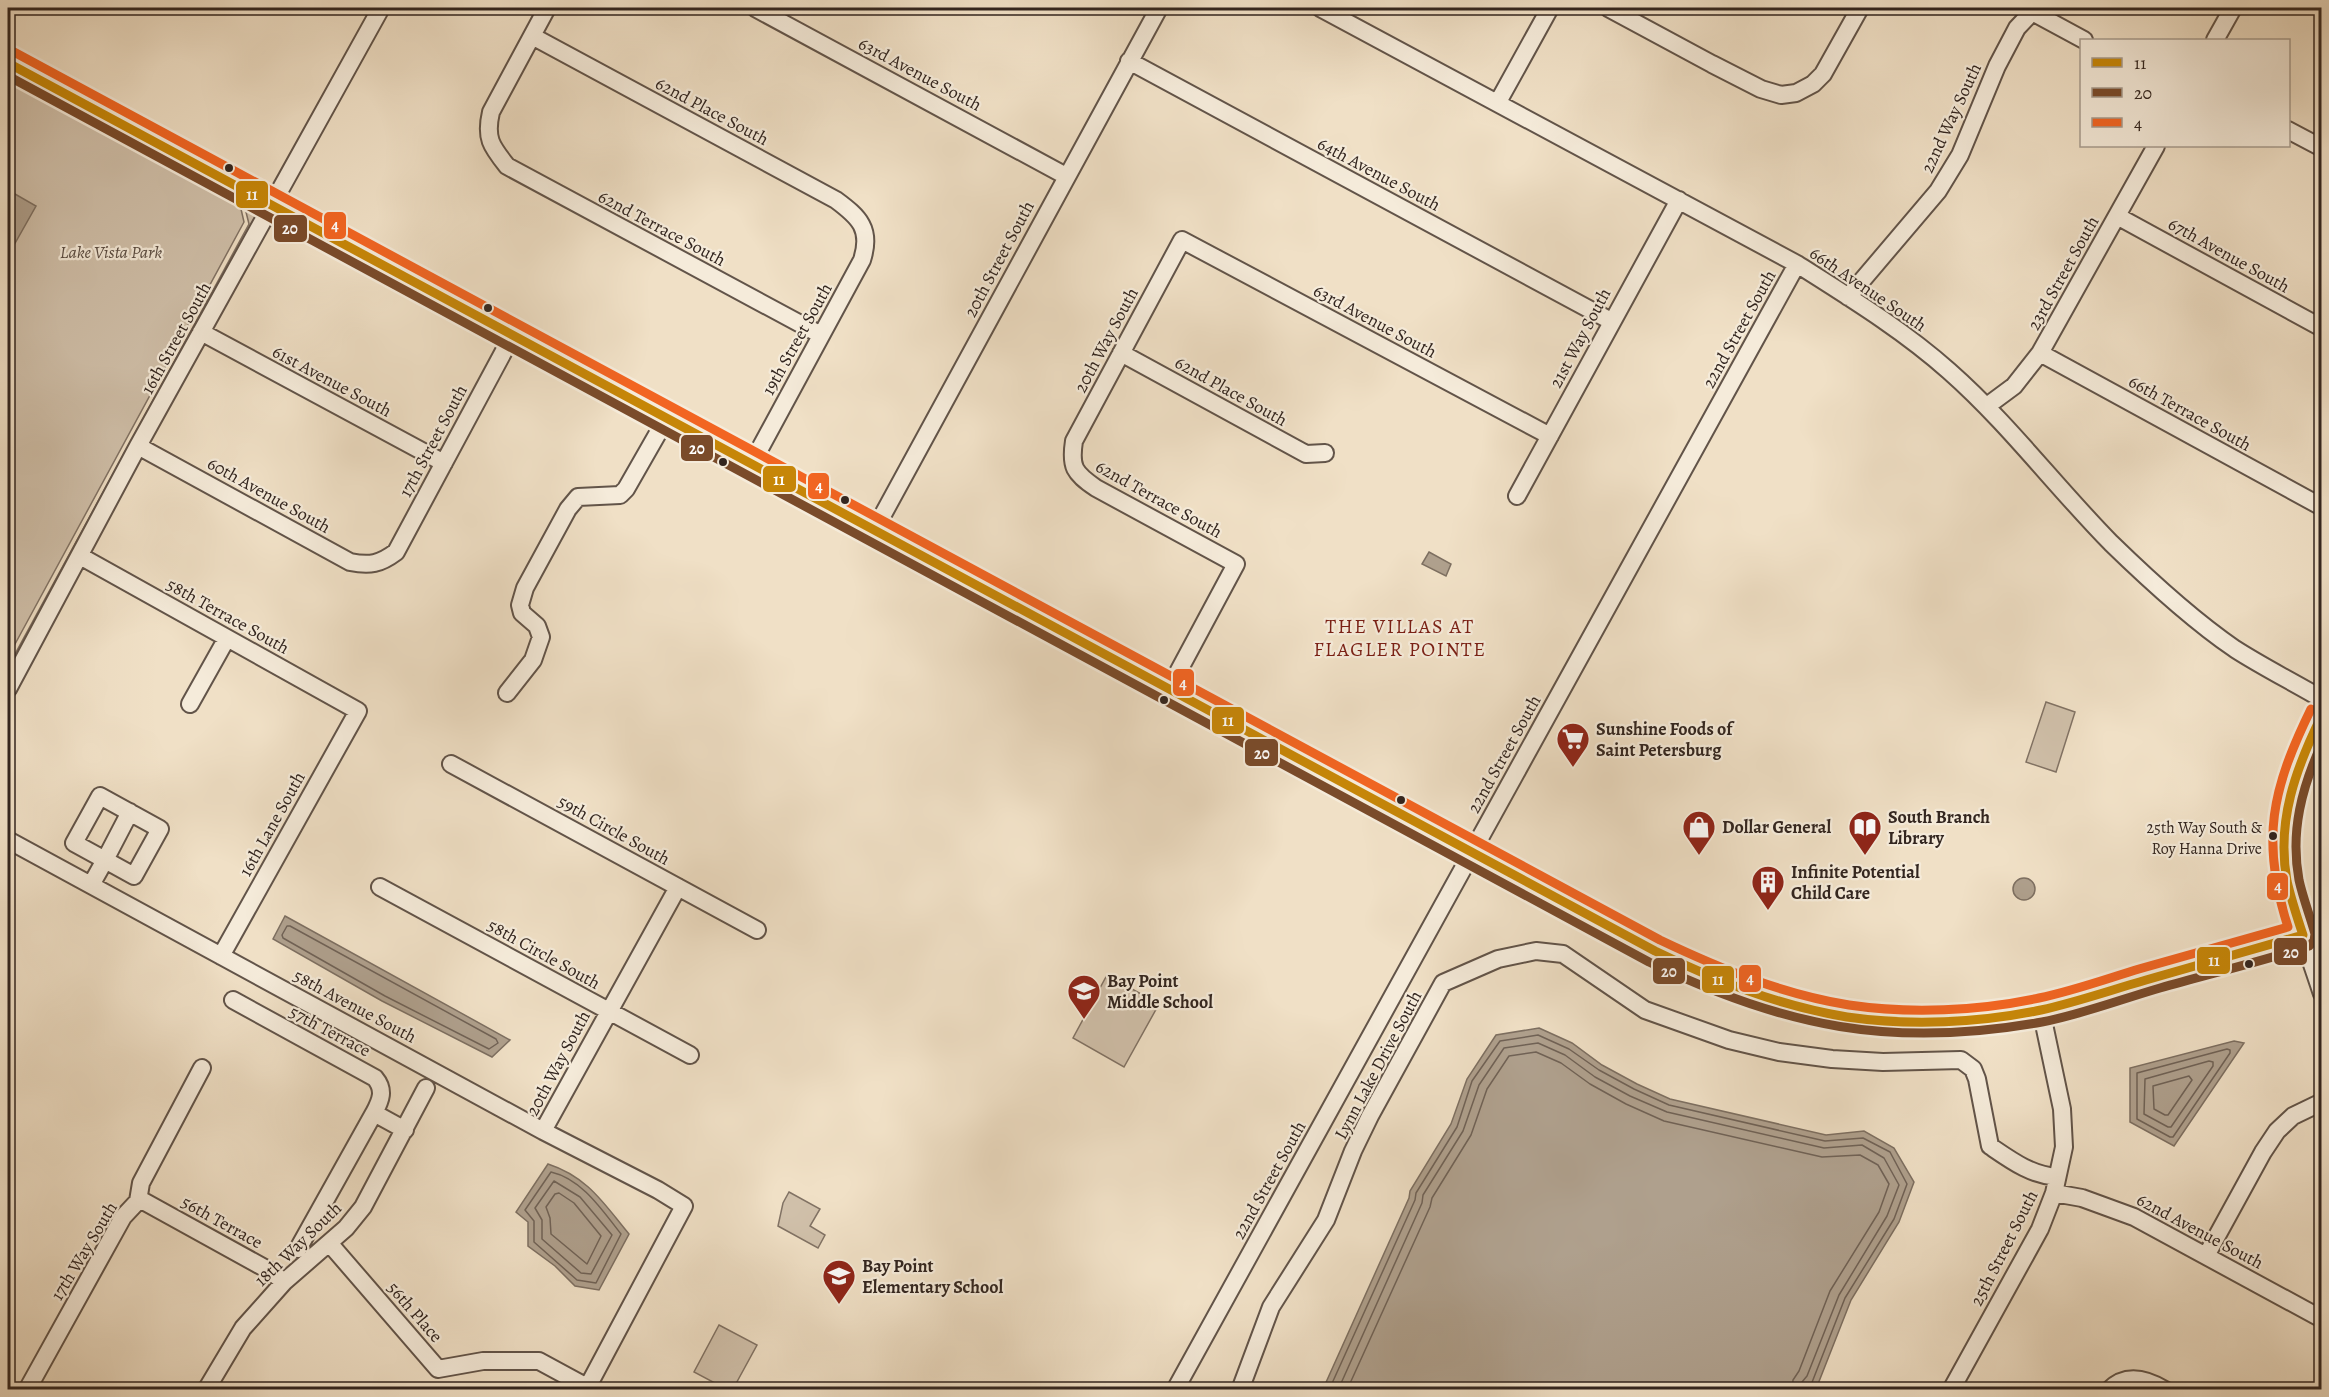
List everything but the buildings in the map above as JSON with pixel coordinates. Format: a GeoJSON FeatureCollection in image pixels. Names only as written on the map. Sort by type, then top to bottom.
{"type":"FeatureCollection","features":[{"type":"Feature","properties":{"kind":"street","name":"16th Street South"},"geometry":{"type":"LineString","coordinates":[[8,689],[138,446],[381,8]]}},
{"type":"Feature","properties":{"kind":"street"},"geometry":{"type":"LineString","coordinates":[[532,36],[547,8]]}},
{"type":"Feature","properties":{"kind":"street","name":"63rd Avenue South"},"geometry":{"type":"LineString","coordinates":[[754,8],[1066,176]]}},
{"type":"Feature","properties":{"kind":"street","name":"20th Street South"},"geometry":{"type":"LineString","coordinates":[[874,531],[1159,8]]}},
{"type":"Feature","properties":{"kind":"street","name":"66th Avenue South"},"geometry":{"type":"LineString","coordinates":[[1320,8],[1797,264],[1848,297],[1948,370],[1987,406],[2112,544],[2183,609],[2235,648],[2322,699]]}},
{"type":"Feature","properties":{"kind":"street"},"geometry":{"type":"LineString","coordinates":[[1497,102],[1550,8]]}},
{"type":"Feature","properties":{"kind":"street"},"geometry":{"type":"LineString","coordinates":[[1608,8],[1761,89],[1781,95],[1796,93],[1813,84],[1823,74],[1860,8]]}},
{"type":"Feature","properties":{"kind":"street"},"geometry":{"type":"LineString","coordinates":[[2216,39],[2233,8]]}},
{"type":"Feature","properties":{"kind":"street"},"geometry":{"type":"LineString","coordinates":[[2031,9],[2082,39]]}},
{"type":"Feature","properties":{"kind":"street","name":"22nd Way South"},"geometry":{"type":"LineString","coordinates":[[1848,297],[1938,191],[1960,154],[1997,66],[2017,28],[2031,9]]}},
{"type":"Feature","properties":{"kind":"street","name":"62nd Terrace South"},"geometry":{"type":"LineString","coordinates":[[532,36],[491,112],[487,129],[492,147],[507,166],[821,335]]}},
{"type":"Feature","properties":{"kind":"street","name":"62nd Place South"},"geometry":{"type":"LineString","coordinates":[[532,36],[836,200],[856,215],[864,230]]}},
{"type":"Feature","properties":{"kind":"street","name":"64th Avenue South"},"geometry":{"type":"LineString","coordinates":[[1129,61],[1611,321]]}},
{"type":"Feature","properties":{"kind":"street"},"geometry":{"type":"LineString","coordinates":[[8,63],[1471,852],[1700,974],[1746,992],[1789,1005],[1835,1015],[1874,1020],[1921,1022],[1972,1019],[2041,1010],[2322,930]]}},
{"type":"Feature","properties":{"kind":"street"},"geometry":{"type":"LineString","coordinates":[[2290,131],[2322,148]]}},
{"type":"Feature","properties":{"kind":"street","name":"23rd Street South"},"geometry":{"type":"LineString","coordinates":[[1987,406],[2014,386],[2040,353],[2155,147]]}},
{"type":"Feature","properties":{"kind":"street","name":"21st Way South"},"geometry":{"type":"LineString","coordinates":[[1517,496],[1679,200]]}},
{"type":"Feature","properties":{"kind":"street","name":"67th Avenue South"},"geometry":{"type":"LineString","coordinates":[[2117,216],[2322,328]]}},
{"type":"Feature","properties":{"kind":"street","name":"19th Street South"},"geometry":{"type":"LineString","coordinates":[[751,465],[862,260],[867,245],[864,230]]}},
{"type":"Feature","properties":{"kind":"street","name":"63rd Avenue South"},"geometry":{"type":"LineString","coordinates":[[1182,240],[1550,436]]}},
{"type":"Feature","properties":{"kind":"street","name":"20th Way South"},"geometry":{"type":"LineString","coordinates":[[1071,460],[1074,441],[1182,240]]}},
{"type":"Feature","properties":{"kind":"street","name":"22nd Street South"},"geometry":{"type":"LineString","coordinates":[[1175,1389],[1797,264]]}},
{"type":"Feature","properties":{"kind":"street","name":"61st Avenue South"},"geometry":{"type":"LineString","coordinates":[[201,332],[444,463]]}},
{"type":"Feature","properties":{"kind":"street","name":"17th Street South"},"geometry":{"type":"LineString","coordinates":[[384,561],[396,552],[512,336]]}},
{"type":"Feature","properties":{"kind":"street","name":"62nd Place South"},"geometry":{"type":"LineString","coordinates":[[1121,353],[1306,454],[1325,453]]}},
{"type":"Feature","properties":{"kind":"street","name":"66th Terrace South"},"geometry":{"type":"LineString","coordinates":[[2040,353],[2322,507]]}},
{"type":"Feature","properties":{"kind":"street"},"geometry":{"type":"LineString","coordinates":[[507,693],[533,660],[542,637],[537,626],[522,613],[521,599],[568,509],[578,497],[620,495],[627,489],[666,419]]}},
{"type":"Feature","properties":{"kind":"street","name":"60th Avenue South"},"geometry":{"type":"LineString","coordinates":[[138,446],[351,562],[368,565],[384,561]]}},
{"type":"Feature","properties":{"kind":"street","name":"62nd Terrace South"},"geometry":{"type":"LineString","coordinates":[[1071,460],[1079,477],[1096,488],[1236,564],[1169,689]]}},
{"type":"Feature","properties":{"kind":"street","name":"58th Terrace South"},"geometry":{"type":"LineString","coordinates":[[80,556],[358,711]]}},
{"type":"Feature","properties":{"kind":"street"},"geometry":{"type":"LineString","coordinates":[[190,704],[227,638]]}},
{"type":"Feature","properties":{"kind":"street","name":"16th Lane South"},"geometry":{"type":"LineString","coordinates":[[221,956],[358,711]]}},
{"type":"Feature","properties":{"kind":"street"},"geometry":{"type":"LineString","coordinates":[[2322,714],[2296,767],[2289,792],[2285,827],[2286,874],[2322,994]]}},
{"type":"Feature","properties":{"kind":"street","name":"59th Circle South"},"geometry":{"type":"LineString","coordinates":[[452,764],[757,930]]}},
{"type":"Feature","properties":{"kind":"street"},"geometry":{"type":"LineString","coordinates":[[100,796],[160,829],[134,876],[105,860],[74,843],[100,796]]}},
{"type":"Feature","properties":{"kind":"street"},"geometry":{"type":"LineString","coordinates":[[91,885],[130,813]]}},
{"type":"Feature","properties":{"kind":"street","name":"58th Avenue South"},"geometry":{"type":"LineString","coordinates":[[8,840],[684,1206],[586,1388]]}},
{"type":"Feature","properties":{"kind":"street","name":"58th Circle South"},"geometry":{"type":"LineString","coordinates":[[380,887],[690,1055]]}},
{"type":"Feature","properties":{"kind":"street","name":"20th Way South"},"geometry":{"type":"LineString","coordinates":[[543,1131],[678,887]]}},
{"type":"Feature","properties":{"kind":"street","name":"Lynn Lake Drive South"},"geometry":{"type":"LineString","coordinates":[[1240,1389],[1271,1308],[1326,1220],[1353,1151],[1370,1116],[1443,983],[1498,959],[1536,951],[1563,954],[1646,1010],[1729,1040],[1779,1052],[1832,1059],[1883,1062],[1961,1060],[1973,1069],[1977,1079],[1990,1146],[2013,1162],[2056,1185]]}},
{"type":"Feature","properties":{"kind":"street","name":"57th Terrace"},"geometry":{"type":"LineString","coordinates":[[232,1000],[375,1078],[381,1085],[382,1095],[374,1113],[298,1249]]}},
{"type":"Feature","properties":{"kind":"street","name":"25th Street South"},"geometry":{"type":"LineString","coordinates":[[1951,1389],[2040,1229],[2056,1185],[2064,1147],[2062,1109],[2041,1010]]}},
{"type":"Feature","properties":{"kind":"street","name":"17th Way South"},"geometry":{"type":"LineString","coordinates":[[27,1389],[123,1217],[138,1201],[141,1183],[202,1068]]}},
{"type":"Feature","properties":{"kind":"street","name":"18th Way South"},"geometry":{"type":"LineString","coordinates":[[206,1389],[243,1328],[284,1282],[330,1244],[363,1207],[426,1088]]}},
{"type":"Feature","properties":{"kind":"street"},"geometry":{"type":"LineString","coordinates":[[2206,1256],[2263,1152],[2277,1131],[2293,1116],[2322,1102]]}},
{"type":"Feature","properties":{"kind":"street"},"geometry":{"type":"LineString","coordinates":[[374,1113],[405,1130]]}},
{"type":"Feature","properties":{"kind":"street","name":"62nd Avenue South"},"geometry":{"type":"LineString","coordinates":[[2056,1185],[2134,1217],[2322,1319]]}},
{"type":"Feature","properties":{"kind":"street","name":"56th Terrace"},"geometry":{"type":"LineString","coordinates":[[138,1201],[145,1202],[270,1271],[284,1282]]}},
{"type":"Feature","properties":{"kind":"street","name":"56th Place"},"geometry":{"type":"LineString","coordinates":[[330,1244],[438,1369],[483,1361],[539,1361],[586,1388]]}},
{"type":"Feature","properties":{"kind":"street"},"geometry":{"type":"LineString","coordinates":[[2109,1389],[2130,1378],[2152,1382],[2165,1389]]}},
{"type":"Feature","properties":{"kind":"green space","name":"Lake Vista Park"},"geometry":{"type":"Polygon","coordinates":[[[8,76],[112,131],[227,200],[241,209],[244,222],[8,657],[8,76]]]}},
{"type":"Feature","properties":{"kind":"green space"},"geometry":{"type":"Polygon","coordinates":[[[154,150],[264,209],[8,676],[8,667],[249,224],[244,204],[154,150]]]}},
{"type":"Feature","properties":{"kind":"green space"},"geometry":{"type":"Polygon","coordinates":[[[2046,702],[2075,712],[2056,772],[2026,762],[2046,702]]]}},
{"type":"Feature","properties":{"kind":"green space"},"geometry":{"type":"Polygon","coordinates":[[[1107,975],[1159,1004],[1124,1067],[1073,1038],[1107,975]]]}},
{"type":"Feature","properties":{"kind":"green space"},"geometry":{"type":"Polygon","coordinates":[[[789,1192],[820,1209],[810,1226],[825,1235],[818,1248],[778,1226],[783,1203],[789,1192]]]}},
{"type":"Feature","properties":{"kind":"green space"},"geometry":{"type":"Polygon","coordinates":[[[719,1325],[757,1345],[733,1389],[726,1389],[694,1372],[719,1325]]]}},
{"type":"Feature","properties":{"kind":"water"},"geometry":{"type":"Polygon","coordinates":[[[8,190],[36,206],[14,245],[8,242],[8,190]]]}},
{"type":"Feature","properties":{"kind":"water"},"geometry":{"type":"Polygon","coordinates":[[[1429,552],[1451,564],[1446,576],[1422,564],[1429,552]]]}},
{"type":"Feature","properties":{"kind":"water"},"geometry":{"type":"Polygon","coordinates":[[[2024,878],[2032,881],[2035,889],[2032,897],[2024,900],[2016,897],[2013,889],[2016,881],[2024,878]]]}},
{"type":"Feature","properties":{"kind":"water"},"geometry":{"type":"Polygon","coordinates":[[[285,916],[510,1040],[492,1057],[382,1001],[273,939],[285,916]]]}},
{"type":"Feature","properties":{"kind":"water"},"geometry":{"type":"Polygon","coordinates":[[[1539,1028],[1572,1043],[1602,1065],[1637,1084],[1670,1099],[1826,1135],[1864,1131],[1894,1148],[1914,1182],[1899,1222],[1851,1300],[1818,1384],[1812,1389],[1323,1389],[1409,1198],[1410,1191],[1451,1124],[1467,1079],[1496,1035],[1539,1028]]]}},
{"type":"Feature","properties":{"kind":"water"},"geometry":{"type":"Polygon","coordinates":[[[2234,1041],[2244,1043],[2174,1146],[2130,1122],[2130,1068],[2234,1041]]]}},
{"type":"Feature","properties":{"kind":"water"},"geometry":{"type":"Polygon","coordinates":[[[548,1164],[574,1176],[585,1184],[629,1234],[599,1290],[575,1286],[555,1266],[528,1246],[528,1222],[516,1212],[548,1164]]]}},
{"type":"Feature","properties":{"kind":"transit line","name":"4"},"geometry":{"type":"LineString","coordinates":[[14,52],[1660,940],[1729,970],[1800,994],[1849,1005],[1896,1010],[1944,1010],[1992,1006],[2064,992],[2288,927],[2274,867],[2274,815],[2287,765],[2311,709]]}},
{"type":"Feature","properties":{"kind":"transit line","name":"11"},"geometry":{"type":"LineString","coordinates":[[8,63],[1655,951],[1725,982],[1797,1006],[1847,1017],[1895,1022],[1944,1022],[1993,1018],[2068,1003],[2303,935],[2287,881],[2284,837],[2286,816],[2297,775],[2322,715]]}},
{"type":"Feature","properties":{"kind":"transit line","name":"20"},"geometry":{"type":"LineString","coordinates":[[8,76],[1649,962],[1746,1003],[1793,1017],[1887,1032],[1936,1033],[1988,1030],[2071,1015],[2309,946],[2314,941],[2315,934],[2299,880],[2297,827],[2309,776],[2322,743]]}},
{"type":"Feature","properties":{"kind":"place","name":"Sunshine Foods of Saint Petersburg"},"geometry":{"type":"Point","coordinates":[1573,768]}},
{"type":"Feature","properties":{"kind":"place","name":"25th Way South & Roy Hanna Drive"},"geometry":{"type":"Point","coordinates":[2273,836]}},
{"type":"Feature","properties":{"kind":"place","name":"Dollar General"},"geometry":{"type":"Point","coordinates":[1699,856]}},
{"type":"Feature","properties":{"kind":"place","name":"South Branch Library"},"geometry":{"type":"Point","coordinates":[1865,856]}},
{"type":"Feature","properties":{"kind":"place","name":"Infinite Potential Child Care"},"geometry":{"type":"Point","coordinates":[1768,911]}},
{"type":"Feature","properties":{"kind":"place","name":"Bay Point Middle School"},"geometry":{"type":"Point","coordinates":[1084,1020]}},
{"type":"Feature","properties":{"kind":"place","name":"Bay Point Elementary School"},"geometry":{"type":"Point","coordinates":[839,1305]}},
{"type":"Feature","properties":{"kind":"district","name":"THE VILLAS AT FLAGLER POINTE"},"geometry":{"type":"Point","coordinates":[1400,638]}}]}
